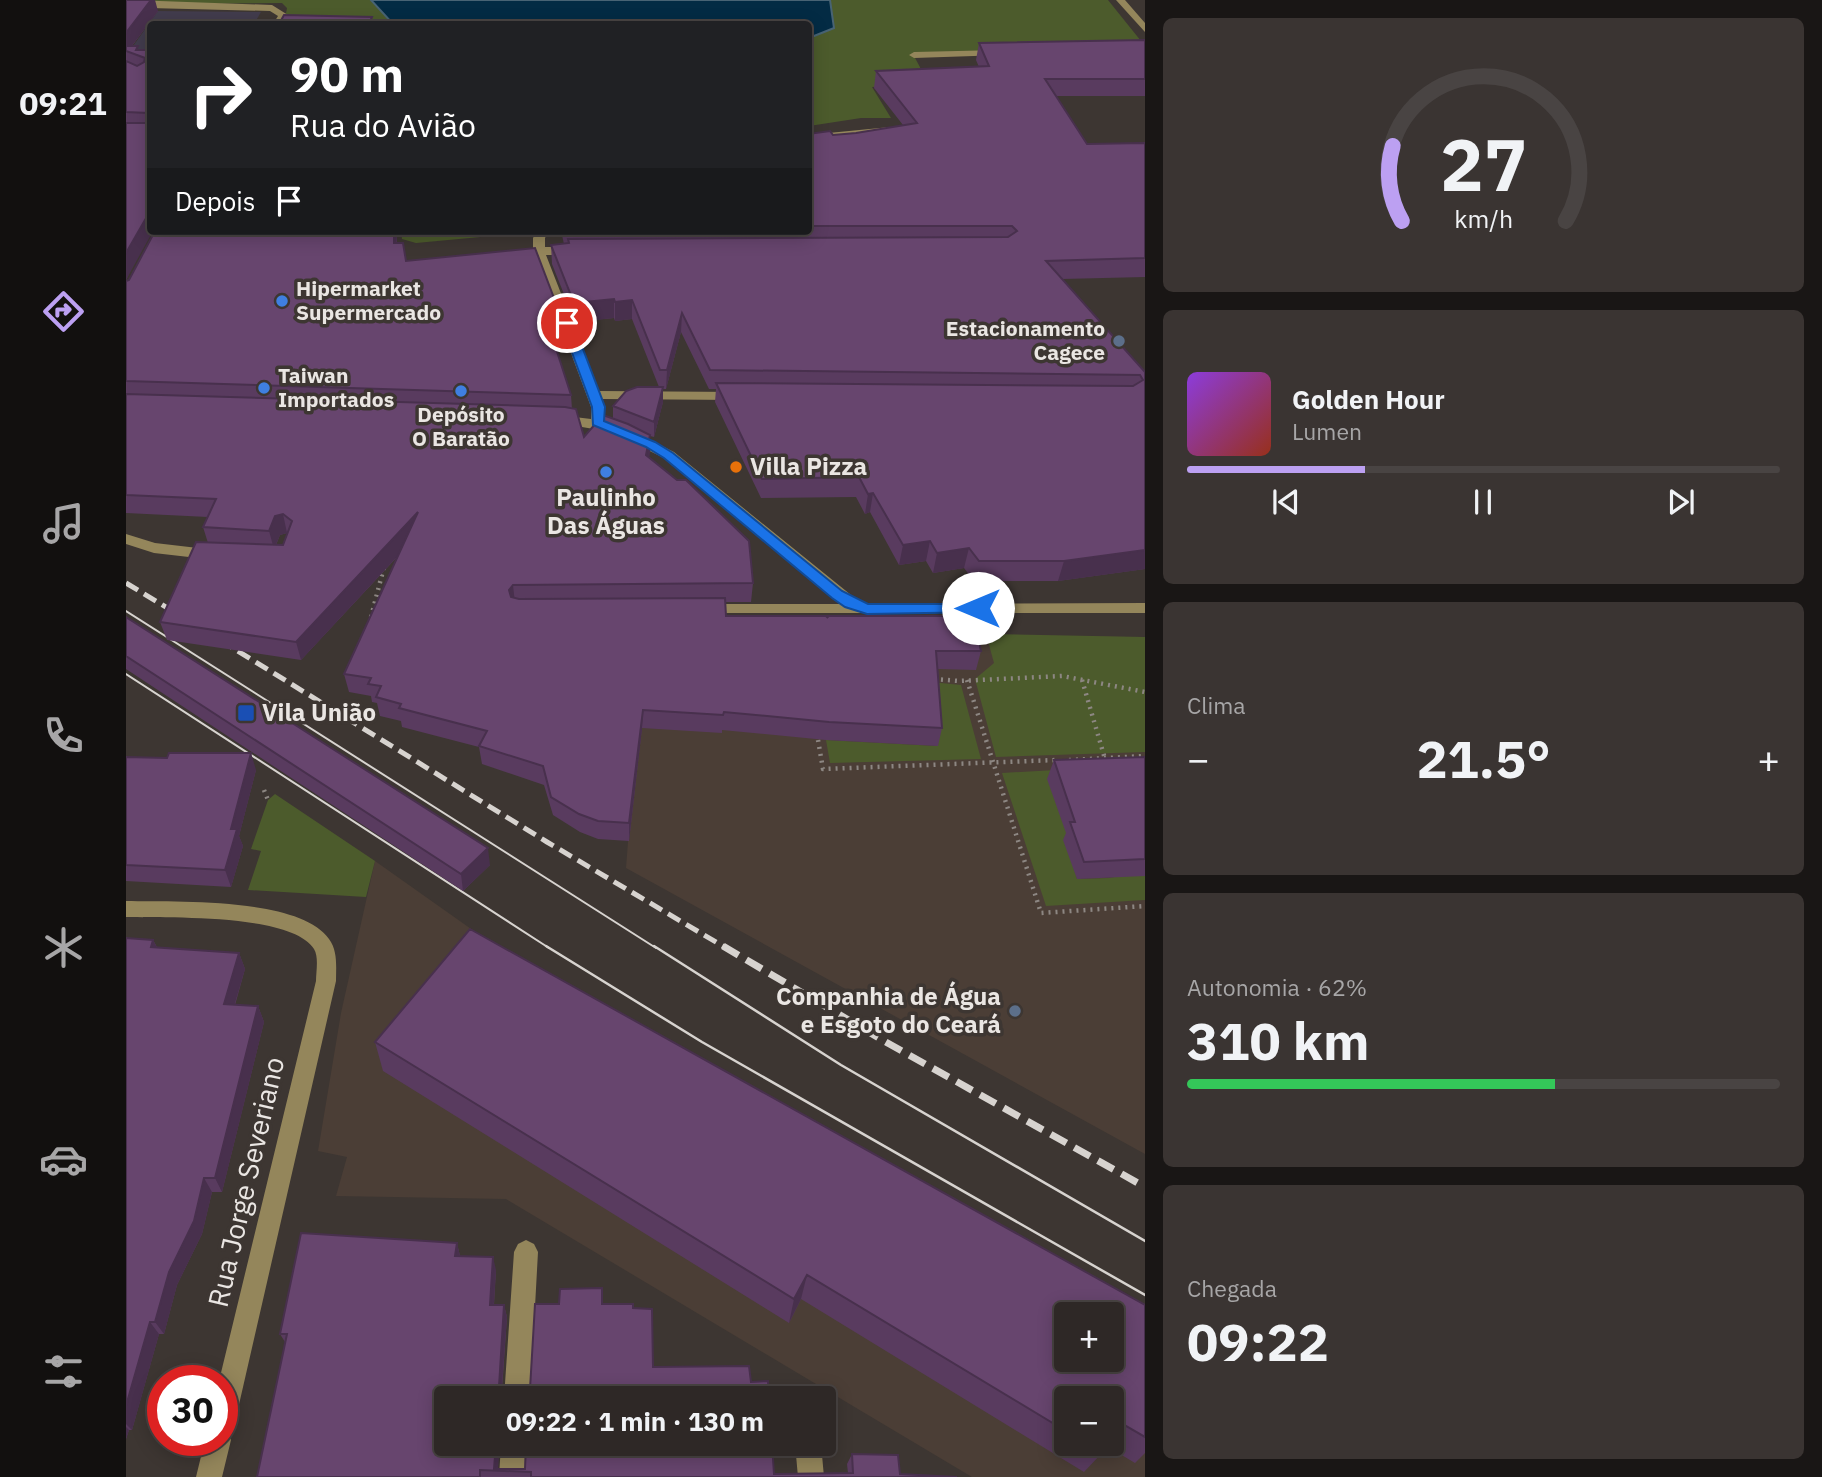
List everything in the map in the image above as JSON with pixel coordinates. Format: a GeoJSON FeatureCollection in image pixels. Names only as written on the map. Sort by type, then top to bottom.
{"type":"FeatureCollection","features":[{"type":"Feature","properties":{"kind":"street"},"geometry":{"type":"LineString","coordinates":[[136,0],[140,4],[149,5],[272,8],[281,12],[279,21]]}},
{"type":"Feature","properties":{"kind":"street"},"geometry":{"type":"LineString","coordinates":[[1121,0],[1145,29]]}},
{"type":"Feature","properties":{"kind":"street"},"geometry":{"type":"LineString","coordinates":[[914,55],[1009,53]]}},
{"type":"Feature","properties":{"kind":"street"},"geometry":{"type":"LineString","coordinates":[[812,138],[890,130]]}},
{"type":"Feature","properties":{"kind":"street"},"geometry":{"type":"LineString","coordinates":[[541,235],[540,251],[594,395],[598,407],[598,423]]}},
{"type":"Feature","properties":{"kind":"street"},"geometry":{"type":"LineString","coordinates":[[540,251],[594,251]]}},
{"type":"Feature","properties":{"kind":"street"},"geometry":{"type":"LineString","coordinates":[[594,395],[749,397]]}},
{"type":"Feature","properties":{"kind":"street"},"geometry":{"type":"LineString","coordinates":[[540,418],[598,423],[651,444],[668,455],[837,595],[867,609]]}},
{"type":"Feature","properties":{"kind":"street"},"geometry":{"type":"LineString","coordinates":[[126,539],[153,548],[226,555]]}},
{"type":"Feature","properties":{"kind":"street"},"geometry":{"type":"LineString","coordinates":[[693,609],[1145,608]]}},
{"type":"Feature","properties":{"kind":"street","name":"Rua Jorge Severiano"},"geometry":{"type":"LineString","coordinates":[[126,909],[265,915],[302,926],[321,942],[326,956],[326,981],[235,1365]]}},
{"type":"Feature","properties":{"kind":"street"},"geometry":{"type":"LineString","coordinates":[[518,1386],[526,1252]]}},
{"type":"Feature","properties":{"kind":"street"},"geometry":{"type":"LineString","coordinates":[[209,1477],[214,1456]]}},
{"type":"Feature","properties":{"kind":"street"},"geometry":{"type":"LineString","coordinates":[[512,1477],[513,1456]]}},
{"type":"Feature","properties":{"kind":"street"},"geometry":{"type":"LineString","coordinates":[[809,1456],[811,1477]]}},
{"type":"Feature","properties":{"kind":"path"},"geometry":{"type":"LineString","coordinates":[[371,617],[385,563]]}},
{"type":"Feature","properties":{"kind":"path"},"geometry":{"type":"LineString","coordinates":[[922,678],[967,680],[1062,676],[1145,692]]}},
{"type":"Feature","properties":{"kind":"path"},"geometry":{"type":"LineString","coordinates":[[1081,679],[1109,767]]}},
{"type":"Feature","properties":{"kind":"path"},"geometry":{"type":"LineString","coordinates":[[967,680],[1041,913],[1145,906]]}},
{"type":"Feature","properties":{"kind":"path"},"geometry":{"type":"LineString","coordinates":[[818,740],[823,769],[1145,756]]}},
{"type":"Feature","properties":{"kind":"path"},"geometry":{"type":"LineString","coordinates":[[264,790],[268,800]]}},
{"type":"Feature","properties":{"kind":"shaded area"},"geometry":{"type":"Polygon","coordinates":[[[158,11],[261,12],[256,21],[151,21],[158,11]]]}},
{"type":"Feature","properties":{"kind":"shaded area"},"geometry":{"type":"Polygon","coordinates":[[[147,26],[147,65],[126,56],[147,26]]]}},
{"type":"Feature","properties":{"kind":"shaded area","name":"Companhia de Água e Esgoto do Ceará"},"geometry":{"type":"Polygon","coordinates":[[[644,634],[1145,637],[1145,1154],[626,868],[644,634]]]}},
{"type":"Feature","properties":{"kind":"shaded area"},"geometry":{"type":"Polygon","coordinates":[[[375,861],[532,972],[1145,1312],[1145,1477],[972,1477],[836,1396],[836,1386],[819,1386],[506,1199],[336,1196],[347,1157],[318,1151],[341,1013],[375,861]]]}},
{"type":"Feature","properties":{"kind":"green space"},"geometry":{"type":"Polygon","coordinates":[[[147,0],[1108,0],[1145,46],[914,56],[929,84],[872,87],[891,118],[861,118],[812,126],[812,21],[285,21],[287,8],[282,3],[154,4],[147,0]]]}},
{"type":"Feature","properties":{"kind":"green space"},"geometry":{"type":"Polygon","coordinates":[[[402,235],[501,235],[416,243],[402,239],[402,235]]]}},
{"type":"Feature","properties":{"kind":"green space"},"geometry":{"type":"Polygon","coordinates":[[[986,634],[1145,637],[1145,752],[996,757],[975,679],[994,663],[986,634]]]}},
{"type":"Feature","properties":{"kind":"green space"},"geometry":{"type":"Polygon","coordinates":[[[931,682],[961,685],[981,759],[830,763],[826,740],[937,746],[931,682]]]}},
{"type":"Feature","properties":{"kind":"green space"},"geometry":{"type":"Polygon","coordinates":[[[1145,765],[1068,840],[1077,879],[1109,878],[1145,871],[1145,900],[1046,906],[1002,773],[1145,765]]]}},
{"type":"Feature","properties":{"kind":"green space"},"geometry":{"type":"Polygon","coordinates":[[[275,794],[375,861],[366,897],[248,890],[261,851],[251,849],[268,800],[275,794]]]}},
{"type":"Feature","properties":{"kind":"water"},"geometry":{"type":"Polygon","coordinates":[[[371,0],[830,0],[834,28],[812,37],[812,21],[390,21],[371,0]]]}},
{"type":"Feature","properties":{"kind":"building"},"geometry":{"type":"Polygon","coordinates":[[[126,0],[151,0],[126,33],[126,0]]]}},
{"type":"Feature","properties":{"kind":"building"},"geometry":{"type":"Polygon","coordinates":[[[284,15],[372,17],[370,21],[281,21],[284,15]]]}},
{"type":"Feature","properties":{"kind":"building"},"geometry":{"type":"Polygon","coordinates":[[[1145,40],[1145,79],[1045,79],[1087,144],[1145,143],[1145,258],[1046,261],[1145,372],[1145,550],[1064,561],[979,561],[969,548],[937,553],[930,541],[903,545],[873,493],[868,494],[859,477],[762,479],[716,383],[1133,386],[1143,380],[1140,375],[710,370],[682,313],[667,370],[660,370],[632,300],[574,303],[551,245],[569,243],[568,239],[1008,237],[1017,231],[1012,226],[812,226],[812,133],[830,131],[833,135],[856,133],[917,123],[876,71],[989,66],[979,43],[1145,40]]]}},
{"type":"Feature","properties":{"kind":"building"},"geometry":{"type":"Polygon","coordinates":[[[126,46],[138,46],[136,50],[147,50],[147,113],[126,112],[126,61],[137,66],[144,62],[145,58],[126,51],[126,46]]]}},
{"type":"Feature","properties":{"kind":"building"},"geometry":{"type":"Polygon","coordinates":[[[126,123],[146,123],[147,216],[126,253],[126,123]]]}},
{"type":"Feature","properties":{"kind":"building"},"geometry":{"type":"Polygon","coordinates":[[[153,235],[394,235],[394,243],[403,243],[406,261],[535,248],[557,306],[543,308],[571,395],[126,381],[126,281],[153,235]]]}},
{"type":"Feature","properties":{"kind":"building"},"geometry":{"type":"Polygon","coordinates":[[[637,387],[663,387],[654,422],[613,406],[626,391],[637,387]]]}},
{"type":"Feature","properties":{"kind":"building"},"geometry":{"type":"Polygon","coordinates":[[[126,394],[565,407],[576,409],[584,437],[603,415],[650,435],[646,455],[677,480],[686,480],[749,541],[753,583],[513,585],[509,590],[511,597],[725,598],[726,616],[973,616],[981,651],[936,651],[942,728],[829,722],[724,712],[723,715],[643,710],[629,823],[598,821],[579,814],[551,797],[543,766],[479,746],[487,731],[399,708],[401,704],[376,697],[381,686],[368,684],[371,678],[344,674],[418,512],[296,642],[160,622],[196,542],[283,545],[292,521],[283,514],[275,516],[269,531],[203,527],[216,499],[126,495],[126,394]]]}},
{"type":"Feature","properties":{"kind":"building","name":"Vila União"},"geometry":{"type":"Polygon","coordinates":[[[126,617],[488,848],[461,874],[126,656],[126,617]]]}},
{"type":"Feature","properties":{"kind":"building"},"geometry":{"type":"Polygon","coordinates":[[[169,753],[251,753],[231,829],[237,829],[225,870],[126,865],[126,757],[167,758],[169,753]]]}},
{"type":"Feature","properties":{"kind":"building"},"geometry":{"type":"Polygon","coordinates":[[[1145,757],[1145,859],[1084,862],[1070,822],[1075,822],[1054,760],[1145,757]]]}},
{"type":"Feature","properties":{"kind":"building"},"geometry":{"type":"Polygon","coordinates":[[[470,929],[1145,1305],[1145,1437],[1124,1425],[1124,1386],[1054,1386],[1054,1424],[807,1275],[794,1299],[375,1042],[470,929]]]}},
{"type":"Feature","properties":{"kind":"building"},"geometry":{"type":"Polygon","coordinates":[[[126,938],[153,940],[151,947],[239,953],[224,1004],[258,1006],[215,1178],[204,1178],[194,1221],[169,1272],[155,1322],[150,1322],[126,1406],[126,938]]]}},
{"type":"Feature","properties":{"kind":"building"},"geometry":{"type":"Polygon","coordinates":[[[301,1233],[457,1243],[455,1256],[493,1257],[490,1305],[504,1305],[499,1386],[434,1386],[434,1456],[495,1456],[494,1469],[525,1469],[526,1456],[773,1456],[774,1474],[853,1473],[852,1454],[898,1455],[900,1474],[957,1477],[531,1477],[531,1472],[480,1470],[480,1477],[257,1477],[287,1334],[280,1334],[301,1233]]]}},
{"type":"Feature","properties":{"kind":"building"},"geometry":{"type":"Polygon","coordinates":[[[602,1288],[602,1304],[633,1304],[633,1308],[652,1309],[653,1367],[749,1366],[751,1382],[768,1381],[768,1386],[530,1386],[535,1304],[559,1304],[560,1289],[602,1288]]]}},
{"type":"Feature","properties":{"kind":"tram line"},"geometry":{"type":"LineString","coordinates":[[126,611],[656,948]]}},
{"type":"Feature","properties":{"kind":"tram line"},"geometry":{"type":"LineString","coordinates":[[126,674],[549,948]]}},
{"type":"Feature","properties":{"kind":"tram line"},"geometry":{"type":"LineString","coordinates":[[546,946],[702,1042],[1145,1295]]}},
{"type":"Feature","properties":{"kind":"tram line"},"geometry":{"type":"LineString","coordinates":[[654,946],[841,1065],[1145,1241]]}},
{"type":"Feature","properties":{"kind":"railway"},"geometry":{"type":"LineString","coordinates":[[126,583],[184,618]]}},
{"type":"Feature","properties":{"kind":"railway"},"geometry":{"type":"LineString","coordinates":[[220,640],[547,842],[726,948]]}},
{"type":"Feature","properties":{"kind":"railway"},"geometry":{"type":"LineString","coordinates":[[723,946],[884,1041],[1145,1187]]}},
{"type":"Feature","properties":{"kind":"place","name":"Hipermarket Supermercado"},"geometry":{"type":"Point","coordinates":[282,301]}},
{"type":"Feature","properties":{"kind":"place","name":"Estacionamento Cagece"},"geometry":{"type":"Point","coordinates":[1119,341]}},
{"type":"Feature","properties":{"kind":"place","name":"Taiwan Importados"},"geometry":{"type":"Point","coordinates":[264,388]}},
{"type":"Feature","properties":{"kind":"place","name":"Depósito O Baratão"},"geometry":{"type":"Point","coordinates":[461,391]}},
{"type":"Feature","properties":{"kind":"place","name":"Villa Pizza"},"geometry":{"type":"Point","coordinates":[736,467]}},
{"type":"Feature","properties":{"kind":"place","name":"Paulinho Das Águas"},"geometry":{"type":"Point","coordinates":[606,472]}},
{"type":"Feature","properties":{"kind":"place","name":"Vila União"},"geometry":{"type":"Point","coordinates":[246,713]}},
{"type":"Feature","properties":{"kind":"place","name":"Companhia de Água e Esgoto do Ceará"},"geometry":{"type":"Point","coordinates":[1015,1011]}},
{"type":"Feature","properties":{"kind":"route"},"geometry":{"type":"LineString","coordinates":[[567,323],[598,407],[598,423],[651,444],[668,455],[837,595],[867,609],[978,608]]}}]}
